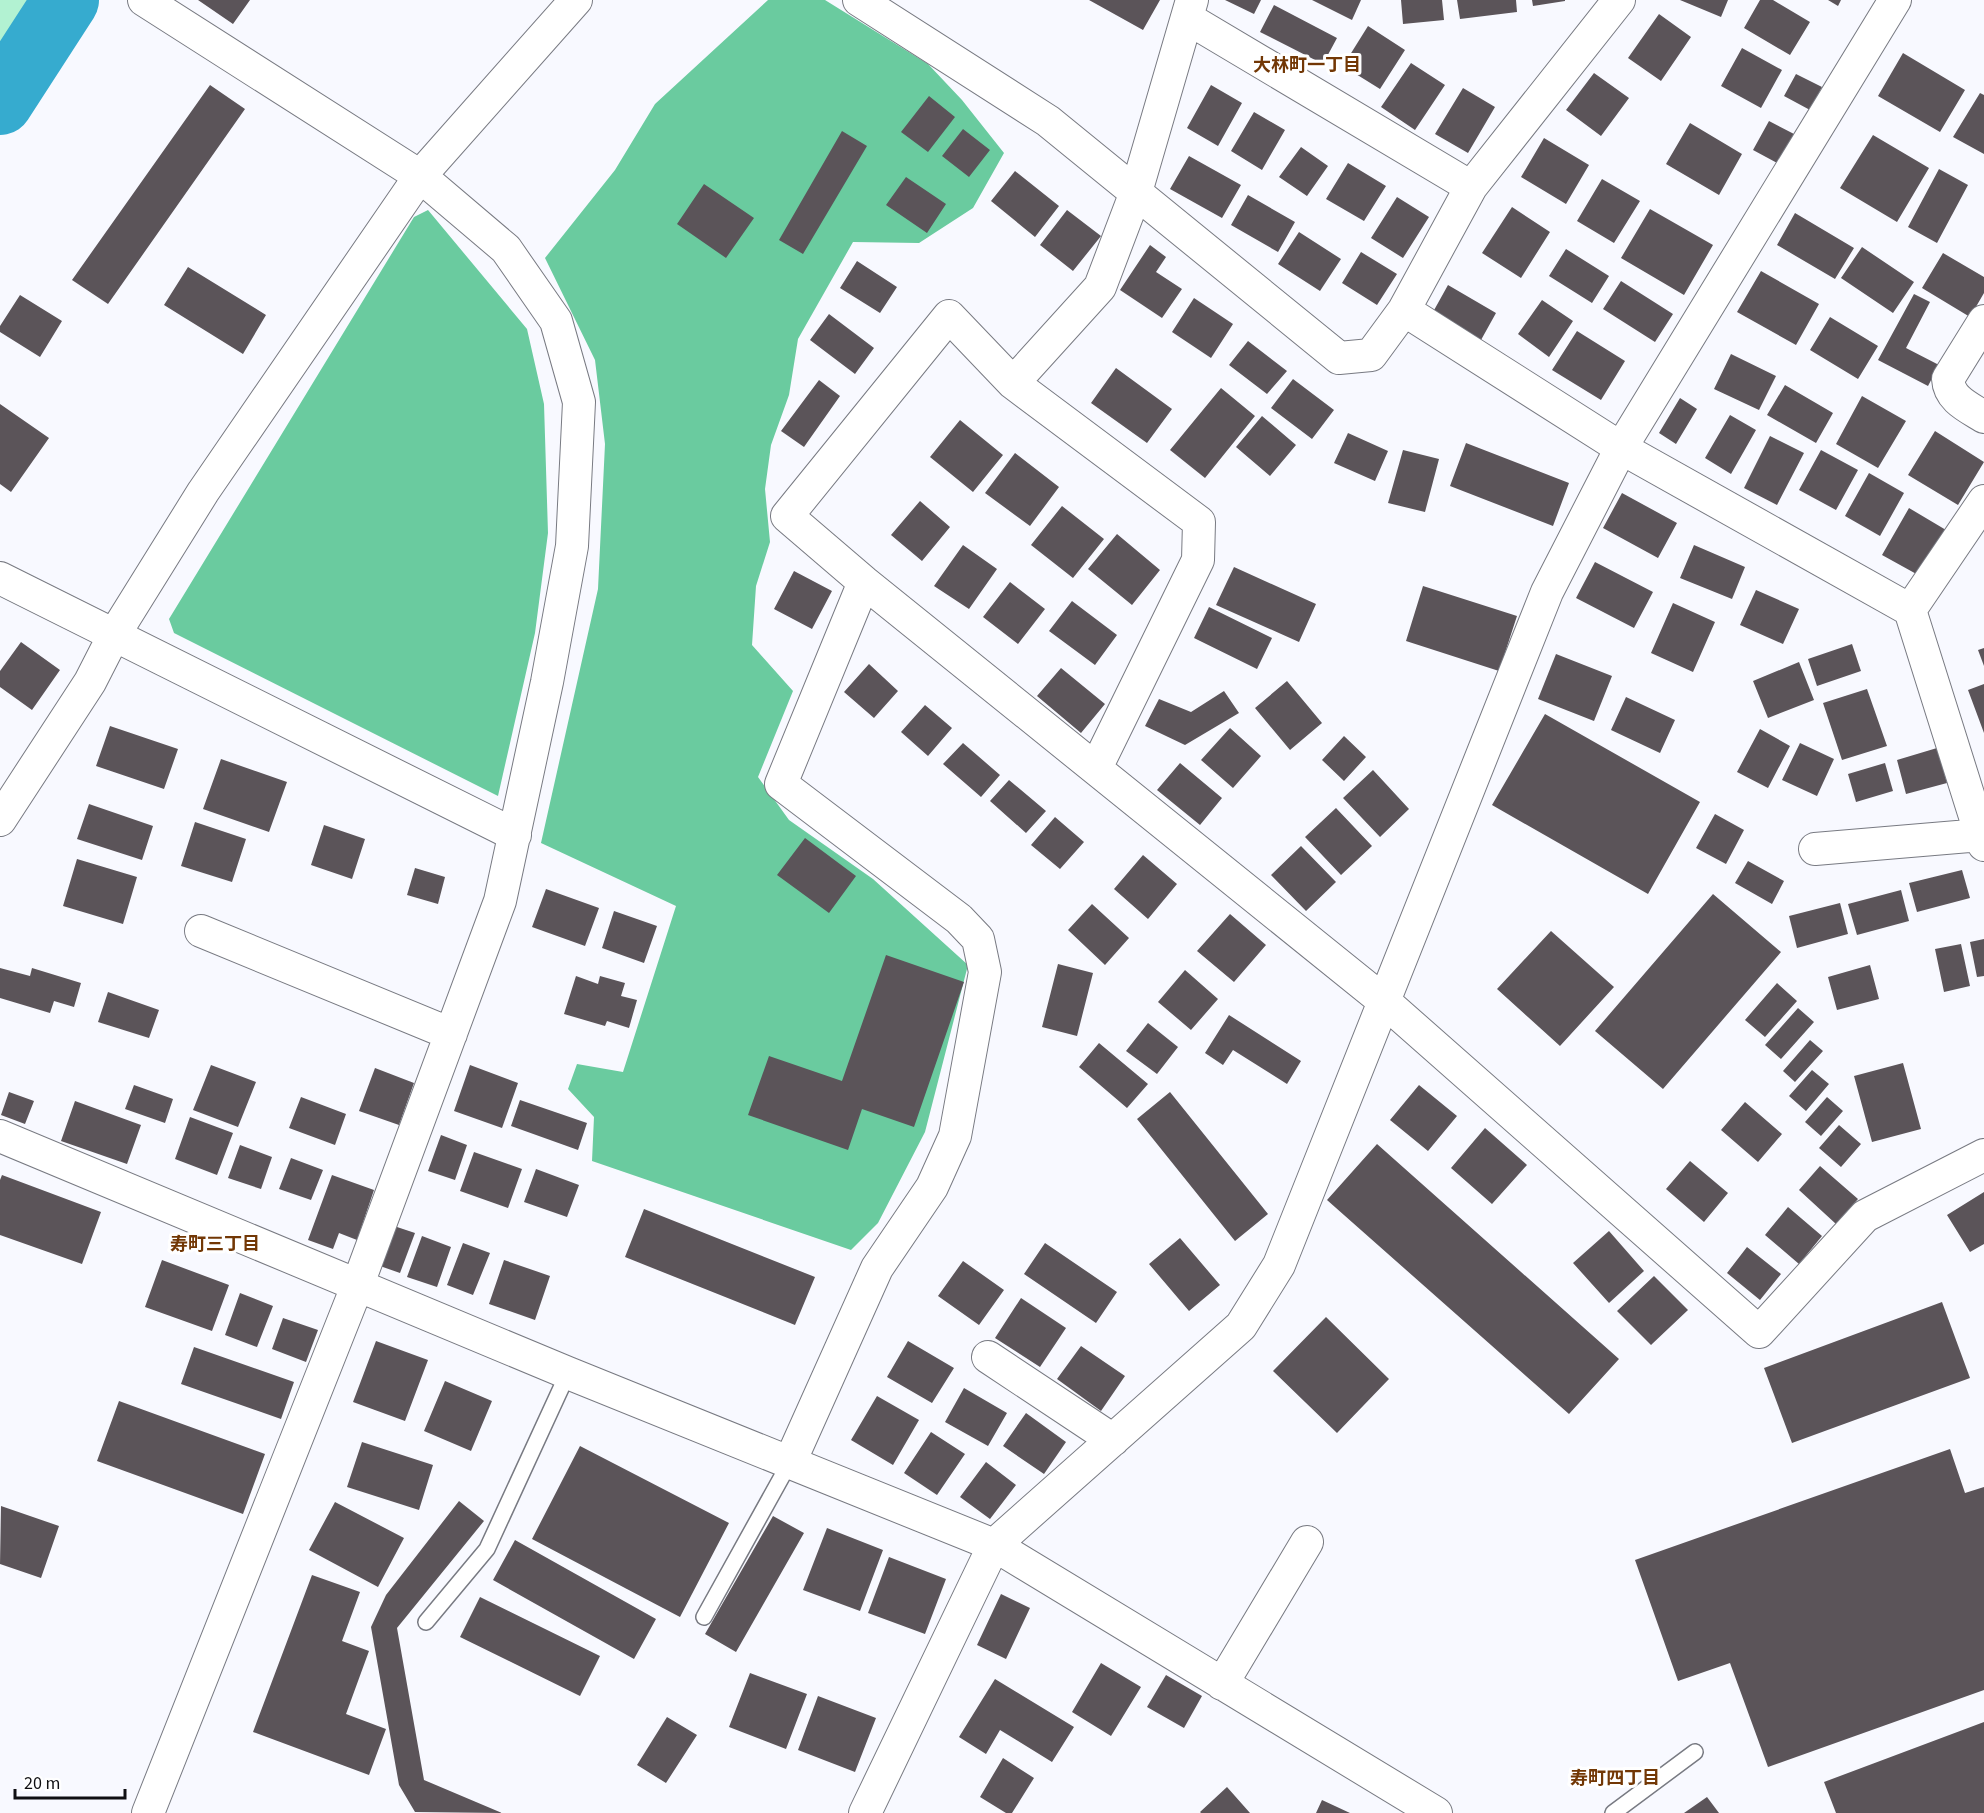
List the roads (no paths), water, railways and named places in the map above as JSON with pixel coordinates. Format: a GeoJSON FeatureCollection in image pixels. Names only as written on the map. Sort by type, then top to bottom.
{"type":"FeatureCollection","features":[{"type":"Feature","properties":{"kind":"street"},"geometry":{"type":"LineString","coordinates":[[144,0],[420,176],[506,249],[556,321],[579,402],[572,546],[547,681],[500,901],[358,1284],[148,1813]]}},
{"type":"Feature","properties":{"kind":"street"},"geometry":{"type":"LineString","coordinates":[[0,820],[90,682],[114,635],[203,492],[420,176],[576,0]]}},
{"type":"Feature","properties":{"kind":"street"},"geometry":{"type":"LineString","coordinates":[[859,0],[1048,122],[1339,358],[1371,355],[1404,310],[1471,187],[1619,0]]}},
{"type":"Feature","properties":{"kind":"street"},"geometry":{"type":"LineString","coordinates":[[865,1813],[994,1545],[1241,1326],[1279,1265],[1547,592],[1621,448],[1895,0]]}},
{"type":"Feature","properties":{"kind":"street"},"geometry":{"type":"LineString","coordinates":[[1013,383],[1100,287],[1136,192],[1190,9],[1471,187]]}},
{"type":"Feature","properties":{"kind":"street"},"geometry":{"type":"LineString","coordinates":[[1404,310],[1621,448],[1910,610],[1982,840],[1815,849]]}},
{"type":"Feature","properties":{"kind":"street"},"geometry":{"type":"LineString","coordinates":[[1096,768],[1198,560],[1199,522],[1013,383],[949,316],[787,516],[864,582],[1385,1002],[1759,1332],[1864,1216],[1984,1155]]}},
{"type":"Feature","properties":{"kind":"street"},"geometry":{"type":"LineString","coordinates":[[1984,321],[1948,379],[1948,389],[1955,398],[1984,417]]}},
{"type":"Feature","properties":{"kind":"street"},"geometry":{"type":"LineString","coordinates":[[1910,610],[1984,501]]}},
{"type":"Feature","properties":{"kind":"street"},"geometry":{"type":"LineString","coordinates":[[0,578],[515,835]]}},
{"type":"Feature","properties":{"kind":"street"},"geometry":{"type":"LineString","coordinates":[[790,1462],[877,1268],[932,1187],[955,1136],[985,972],[978,939],[959,919],[781,784],[864,582]]}},
{"type":"Feature","properties":{"kind":"street"},"geometry":{"type":"LineString","coordinates":[[201,932],[450,1034]]}},
{"type":"Feature","properties":{"kind":"street"},"geometry":{"type":"LineString","coordinates":[[0,1136],[568,1372],[994,1545],[1436,1813]]}},
{"type":"Feature","properties":{"kind":"street"},"geometry":{"type":"LineString","coordinates":[[988,1356],[1113,1440]]}},
{"type":"Feature","properties":{"kind":"street"},"geometry":{"type":"LineString","coordinates":[[1222,1684],[1307,1542]]}},
{"type":"Feature","properties":{"kind":"lane"},"geometry":{"type":"LineString","coordinates":[[426,1622],[487,1549],[568,1372]]}},
{"type":"Feature","properties":{"kind":"lane"},"geometry":{"type":"LineString","coordinates":[[704,1617],[790,1462]]}},
{"type":"Feature","properties":{"kind":"lane"},"geometry":{"type":"LineString","coordinates":[[1612,1813],[1695,1752]]}},
{"type":"Feature","properties":{"kind":"waterway"},"geometry":{"type":"LineString","coordinates":[[0,102],[66,0]]}},
{"type":"Feature","properties":{"kind":"district","name":"大林町一丁目"},"geometry":{"type":"Point","coordinates":[1307,65]}},
{"type":"Feature","properties":{"kind":"district","name":"寿町三丁目"},"geometry":{"type":"Point","coordinates":[215,1244]}},
{"type":"Feature","properties":{"kind":"district","name":"寿町四丁目"},"geometry":{"type":"Point","coordinates":[1615,1778]}}]}
